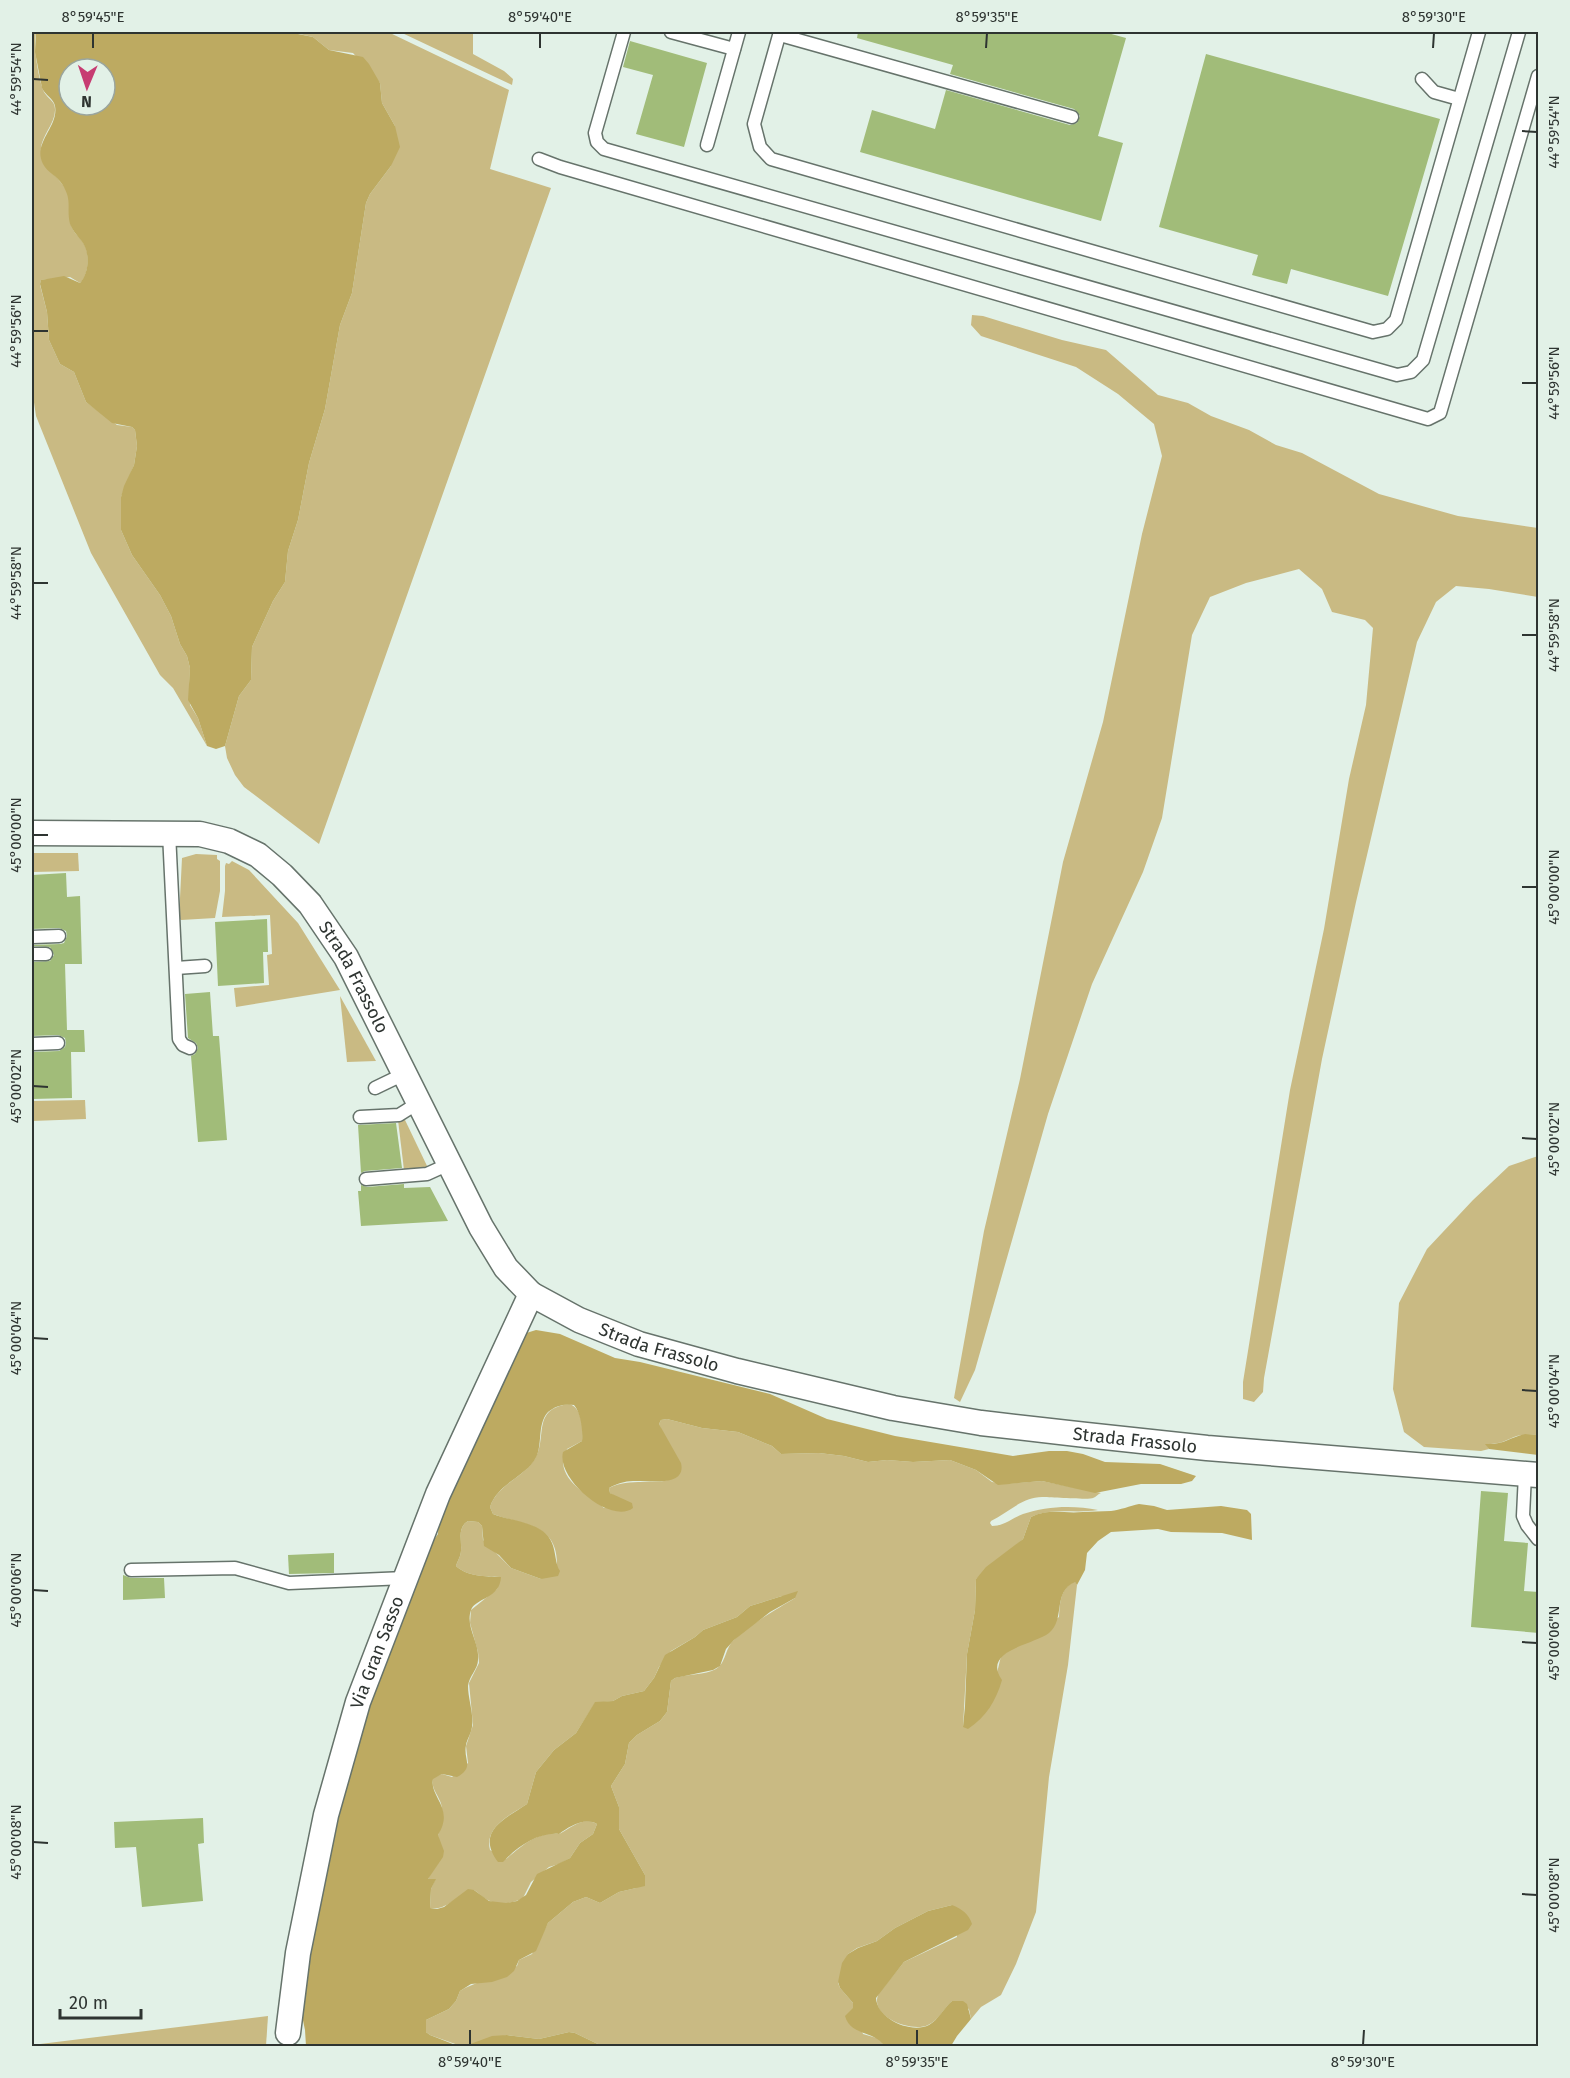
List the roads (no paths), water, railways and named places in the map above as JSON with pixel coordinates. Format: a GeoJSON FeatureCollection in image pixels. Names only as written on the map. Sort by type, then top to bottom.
{"type":"FeatureCollection","features":[{"type":"Feature","properties":{"kind":"street","name":"Strada Frassolo"},"geometry":{"type":"LineString","coordinates":[[32,833],[169,832],[200,834],[229,841],[258,855],[282,875],[310,904],[346,957],[481,1227],[506,1268],[531,1294],[579,1320],[639,1344],[737,1371],[893,1408],[981,1423],[1207,1448],[1532,1475]]}},
{"type":"Feature","properties":{"kind":"street","name":"Via Gran Sasso"},"geometry":{"type":"LineString","coordinates":[[288,2033],[298,1953],[326,1815],[358,1702],[438,1494],[531,1294]]}},
{"type":"Feature","properties":{"kind":"lane"},"geometry":{"type":"LineString","coordinates":[[624,32],[595,133],[597,142],[604,149],[1398,375],[1411,372],[1423,360],[1519,32]]}},
{"type":"Feature","properties":{"kind":"lane"},"geometry":{"type":"LineString","coordinates":[[671,32],[734,49]]}},
{"type":"Feature","properties":{"kind":"lane"},"geometry":{"type":"LineString","coordinates":[[707,145],[739,32]]}},
{"type":"Feature","properties":{"kind":"lane"},"geometry":{"type":"LineString","coordinates":[[1072,117],[780,33],[754,123],[760,147],[771,159],[1373,332],[1387,329],[1395,321],[1479,32]]}},
{"type":"Feature","properties":{"kind":"lane"},"geometry":{"type":"LineString","coordinates":[[539,159],[553,165],[1428,419],[1440,413],[1539,76]]}},
{"type":"Feature","properties":{"kind":"lane"},"geometry":{"type":"LineString","coordinates":[[1422,79],[1434,92],[1459,99]]}},
{"type":"Feature","properties":{"kind":"lane"},"geometry":{"type":"LineString","coordinates":[[169,832],[179,1039],[183,1045],[190,1048]]}},
{"type":"Feature","properties":{"kind":"lane"},"geometry":{"type":"LineString","coordinates":[[32,937],[59,936]]}},
{"type":"Feature","properties":{"kind":"lane"},"geometry":{"type":"LineString","coordinates":[[32,954],[46,954]]}},
{"type":"Feature","properties":{"kind":"lane"},"geometry":{"type":"LineString","coordinates":[[176,968],[205,966]]}},
{"type":"Feature","properties":{"kind":"lane"},"geometry":{"type":"LineString","coordinates":[[32,1044],[58,1043]]}},
{"type":"Feature","properties":{"kind":"lane"},"geometry":{"type":"LineString","coordinates":[[375,1088],[404,1074]]}},
{"type":"Feature","properties":{"kind":"lane"},"geometry":{"type":"LineString","coordinates":[[360,1117],[399,1115],[418,1103]]}},
{"type":"Feature","properties":{"kind":"lane"},"geometry":{"type":"LineString","coordinates":[[366,1179],[427,1174],[449,1164]]}},
{"type":"Feature","properties":{"kind":"lane"},"geometry":{"type":"LineString","coordinates":[[1532,1475],[1523,1516],[1527,1525],[1539,1539]]}},
{"type":"Feature","properties":{"kind":"lane"},"geometry":{"type":"LineString","coordinates":[[131,1570],[235,1568],[289,1583],[405,1578]]}}]}
